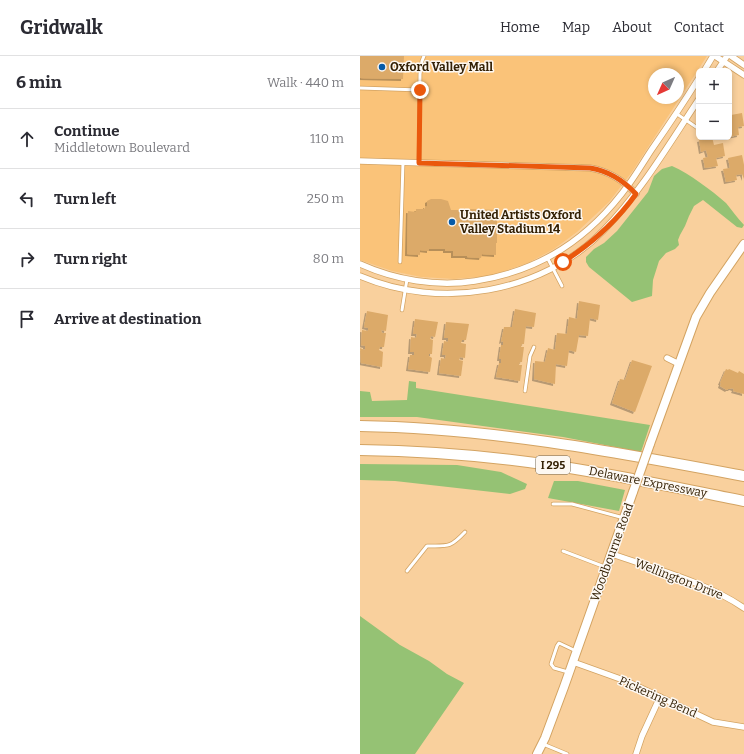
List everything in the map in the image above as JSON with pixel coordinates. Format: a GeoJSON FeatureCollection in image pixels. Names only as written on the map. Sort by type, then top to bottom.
{"type":"FeatureCollection","features":[{"type":"Feature","properties":{"kind":"highway","name":"Delaware Expressway"},"geometry":{"type":"LineString","coordinates":[[360,426],[427,429],[517,437],[616,452],[744,476]]}},
{"type":"Feature","properties":{"kind":"highway","name":"Delaware Expressway"},"geometry":{"type":"LineString","coordinates":[[360,450],[430,452],[528,462],[592,471],[744,501]]}},
{"type":"Feature","properties":{"kind":"main road","name":"Woodbourne Road"},"geometry":{"type":"LineString","coordinates":[[537,754],[577,652],[696,317],[710,293],[744,244]]}},
{"type":"Feature","properties":{"kind":"street"},"geometry":{"type":"LineString","coordinates":[[706,68],[714,56],[744,75]]}},
{"type":"Feature","properties":{"kind":"street"},"geometry":{"type":"LineString","coordinates":[[719,68],[727,56]]}},
{"type":"Feature","properties":{"kind":"street"},"geometry":{"type":"LineString","coordinates":[[731,56],[744,65]]}},
{"type":"Feature","properties":{"kind":"street"},"geometry":{"type":"LineString","coordinates":[[360,264],[407,279],[442,283],[477,281],[513,273],[548,258],[585,233],[616,201],[628,186],[677,114],[696,83]]}},
{"type":"Feature","properties":{"kind":"street"},"geometry":{"type":"LineString","coordinates":[[360,276],[404,290],[438,294],[469,293],[505,287],[529,279],[552,268],[590,243],[602,232],[636,194],[696,104]]}},
{"type":"Feature","properties":{"kind":"street"},"geometry":{"type":"LineString","coordinates":[[360,161],[590,168],[609,173],[628,186],[636,194]]}},
{"type":"Feature","properties":{"kind":"street"},"geometry":{"type":"LineString","coordinates":[[667,358],[679,364]]}},
{"type":"Feature","properties":{"kind":"street","name":"Wellington Drive"},"geometry":{"type":"LineString","coordinates":[[612,554],[704,587],[725,596],[744,608]]}},
{"type":"Feature","properties":{"kind":"street","name":"Pickering Bend"},"geometry":{"type":"LineString","coordinates":[[573,662],[626,681],[713,722],[744,727]]}},
{"type":"Feature","properties":{"kind":"street"},"geometry":{"type":"LineString","coordinates":[[636,754],[642,736],[660,697]]}},
{"type":"Feature","properties":{"kind":"lane"},"geometry":{"type":"LineString","coordinates":[[419,163],[420,90],[422,61],[424,56]]}},
{"type":"Feature","properties":{"kind":"lane"},"geometry":{"type":"LineString","coordinates":[[360,88],[420,90]]}},
{"type":"Feature","properties":{"kind":"lane"},"geometry":{"type":"LineString","coordinates":[[677,114],[696,127]]}},
{"type":"Feature","properties":{"kind":"lane"},"geometry":{"type":"LineString","coordinates":[[400,262],[403,162]]}},
{"type":"Feature","properties":{"kind":"lane"},"geometry":{"type":"LineString","coordinates":[[548,258],[562,286]]}},
{"type":"Feature","properties":{"kind":"lane"},"geometry":{"type":"LineString","coordinates":[[402,310],[404,290],[407,279]]}},
{"type":"Feature","properties":{"kind":"lane"},"geometry":{"type":"LineString","coordinates":[[525,391],[530,356],[534,347]]}},
{"type":"Feature","properties":{"kind":"lane"},"geometry":{"type":"LineString","coordinates":[[553,504],[572,504],[624,518]]}},
{"type":"Feature","properties":{"kind":"lane"},"geometry":{"type":"LineString","coordinates":[[407,572],[427,546],[448,546],[456,542],[465,532]]}},
{"type":"Feature","properties":{"kind":"lane"},"geometry":{"type":"LineString","coordinates":[[563,551],[607,568]]}},
{"type":"Feature","properties":{"kind":"lane"},"geometry":{"type":"LineString","coordinates":[[569,672],[554,668],[550,664],[557,646],[559,643],[577,652]]}},
{"type":"Feature","properties":{"kind":"lane"},"geometry":{"type":"LineString","coordinates":[[542,744],[567,754]]}},
{"type":"Feature","properties":{"kind":"shaded area"},"geometry":{"type":"Polygon","coordinates":[[[360,56],[707,56],[699,68],[696,68],[696,73],[684,92],[684,68],[648,68],[648,104],[676,104],[632,172],[609,202],[577,232],[554,249],[528,263],[490,276],[454,279],[421,277],[392,271],[360,260],[360,56]]]}},
{"type":"Feature","properties":{"kind":"green space"},"geometry":{"type":"Polygon","coordinates":[[[672,166],[693,178],[720,198],[744,225],[742,228],[737,227],[703,200],[694,206],[678,240],[679,245],[675,249],[666,253],[659,261],[653,280],[652,296],[632,302],[589,267],[586,262],[586,257],[617,231],[648,192],[654,176],[662,169],[672,166]]]}},
{"type":"Feature","properties":{"kind":"green space"},"geometry":{"type":"Polygon","coordinates":[[[409,381],[416,382],[416,388],[650,425],[641,452],[563,437],[417,417],[360,417],[360,391],[370,392],[372,401],[407,400],[409,381]]]}},
{"type":"Feature","properties":{"kind":"green space"},"geometry":{"type":"Polygon","coordinates":[[[360,464],[457,465],[501,472],[527,484],[525,489],[510,494],[395,481],[360,480],[360,464]]]}},
{"type":"Feature","properties":{"kind":"green space"},"geometry":{"type":"Polygon","coordinates":[[[554,481],[578,481],[625,490],[619,511],[548,498],[554,481]]]}},
{"type":"Feature","properties":{"kind":"green space"},"geometry":{"type":"Polygon","coordinates":[[[360,616],[400,645],[464,683],[415,754],[360,754],[360,616]]]}},
{"type":"Feature","properties":{"kind":"building","name":"Oxford Valley Mall"},"geometry":{"type":"Polygon","coordinates":[[[360,56],[404,56],[403,79],[360,78],[360,56]]]}},
{"type":"Feature","properties":{"kind":"building"},"geometry":{"type":"Polygon","coordinates":[[[742,113],[744,126],[738,127],[739,135],[732,136],[732,119],[732,115],[742,113]]]}},
{"type":"Feature","properties":{"kind":"building"},"geometry":{"type":"Polygon","coordinates":[[[699,140],[713,140],[714,145],[723,143],[725,156],[716,158],[718,166],[705,168],[703,158],[708,157],[706,150],[701,152],[699,140]]]}},
{"type":"Feature","properties":{"kind":"building"},"geometry":{"type":"Polygon","coordinates":[[[742,155],[744,179],[742,174],[736,175],[737,180],[726,182],[723,169],[730,168],[728,158],[742,155]]]}},
{"type":"Feature","properties":{"kind":"building","name":"United Artists Oxford Valley Stadium 14"},"geometry":{"type":"Polygon","coordinates":[[[431,199],[448,201],[451,210],[461,210],[460,213],[468,213],[469,209],[497,210],[496,255],[482,254],[481,258],[453,256],[453,251],[445,251],[445,249],[429,249],[429,251],[420,250],[420,255],[407,254],[408,211],[416,212],[416,209],[425,209],[425,206],[427,207],[427,201],[431,199]]]}},
{"type":"Feature","properties":{"kind":"building"},"geometry":{"type":"Polygon","coordinates":[[[579,301],[600,305],[598,320],[590,318],[588,336],[579,335],[576,352],[569,350],[567,366],[556,364],[555,384],[534,379],[535,361],[545,362],[548,348],[555,350],[557,333],[567,334],[569,317],[577,319],[579,301]]]}},
{"type":"Feature","properties":{"kind":"building"},"geometry":{"type":"Polygon","coordinates":[[[515,309],[536,313],[534,327],[526,326],[524,344],[522,344],[521,347],[524,347],[522,362],[520,362],[519,365],[522,365],[520,381],[496,377],[499,363],[501,363],[501,359],[499,359],[501,345],[503,345],[503,341],[501,342],[504,327],[512,327],[515,309]]]}},
{"type":"Feature","properties":{"kind":"building"},"geometry":{"type":"Polygon","coordinates":[[[367,311],[388,315],[386,331],[381,330],[382,333],[386,333],[384,347],[380,347],[379,350],[383,352],[382,367],[361,363],[360,348],[365,350],[365,346],[361,345],[362,330],[368,331],[368,328],[364,327],[367,311]]]}},
{"type":"Feature","properties":{"kind":"building"},"geometry":{"type":"Polygon","coordinates":[[[415,319],[438,322],[435,337],[431,336],[430,339],[433,340],[432,354],[429,354],[432,358],[430,372],[408,369],[410,355],[414,355],[414,352],[410,352],[411,337],[416,338],[417,334],[413,334],[415,319]]]}},
{"type":"Feature","properties":{"kind":"building"},"geometry":{"type":"Polygon","coordinates":[[[446,322],[469,324],[466,340],[462,340],[461,343],[466,344],[465,358],[460,357],[459,360],[463,361],[461,376],[439,373],[441,358],[445,359],[446,355],[442,355],[444,341],[448,342],[448,338],[444,338],[446,322]]]}},
{"type":"Feature","properties":{"kind":"building"},"geometry":{"type":"Polygon","coordinates":[[[632,360],[652,366],[635,412],[612,403],[620,379],[625,380],[632,360]]]}},
{"type":"Feature","properties":{"kind":"building"},"geometry":{"type":"Polygon","coordinates":[[[726,369],[738,373],[739,371],[744,374],[744,394],[733,391],[734,389],[731,388],[727,390],[720,386],[726,369]]]}},
{"type":"Feature","properties":{"kind":"place","name":"Oxford Valley Mall"},"geometry":{"type":"Point","coordinates":[382,67]}},
{"type":"Feature","properties":{"kind":"place","name":"United Artists Oxford Valley Stadium 14"},"geometry":{"type":"Point","coordinates":[452,222]}},
{"type":"Feature","properties":{"kind":"route"},"geometry":{"type":"LineString","coordinates":[[420,90],[419,163],[590,168],[609,173],[618,178],[636,194],[602,232],[580,251],[563,262]]}}]}
